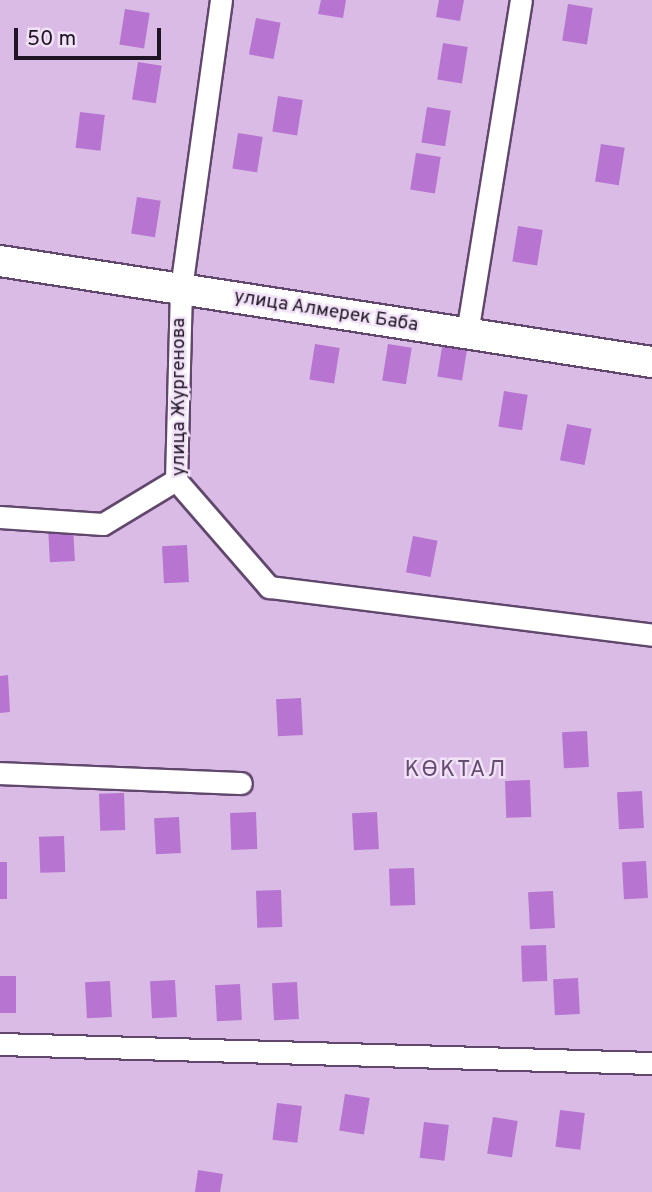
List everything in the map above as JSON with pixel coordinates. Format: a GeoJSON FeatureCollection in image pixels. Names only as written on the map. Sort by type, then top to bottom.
{"type":"FeatureCollection","features":[{"type":"Feature","properties":{"kind":"street","name":"улица Жургенова"},"geometry":{"type":"LineString","coordinates":[[220,0],[181,289],[176,480],[269,587],[652,635]]}},
{"type":"Feature","properties":{"kind":"street"},"geometry":{"type":"LineString","coordinates":[[467,333],[521,0]]}},
{"type":"Feature","properties":{"kind":"street","name":"улица Алмерек Баба"},"geometry":{"type":"LineString","coordinates":[[0,261],[652,362]]}},
{"type":"Feature","properties":{"kind":"street"},"geometry":{"type":"LineString","coordinates":[[0,517],[103,524],[176,480]]}},
{"type":"Feature","properties":{"kind":"street"},"geometry":{"type":"LineString","coordinates":[[0,773],[241,783]]}},
{"type":"Feature","properties":{"kind":"street"},"geometry":{"type":"LineString","coordinates":[[0,1044],[652,1063]]}},
{"type":"Feature","properties":{"kind":"building"},"geometry":{"type":"Polygon","coordinates":[[[321,0],[346,0],[343,18],[318,14],[321,0]]]}},
{"type":"Feature","properties":{"kind":"building"},"geometry":{"type":"Polygon","coordinates":[[[439,0],[464,0],[460,21],[436,17],[439,0]]]}},
{"type":"Feature","properties":{"kind":"building"},"geometry":{"type":"Polygon","coordinates":[[[568,4],[593,8],[587,44],[562,41],[568,4]]]}},
{"type":"Feature","properties":{"kind":"building"},"geometry":{"type":"Polygon","coordinates":[[[125,9],[150,13],[144,48],[119,45],[125,9]]]}},
{"type":"Feature","properties":{"kind":"building"},"geometry":{"type":"Polygon","coordinates":[[[256,18],[281,23],[273,59],[249,54],[256,18]]]}},
{"type":"Feature","properties":{"kind":"building"},"geometry":{"type":"Polygon","coordinates":[[[443,43],[468,47],[462,83],[437,80],[443,43]]]}},
{"type":"Feature","properties":{"kind":"building"},"geometry":{"type":"Polygon","coordinates":[[[138,62],[162,66],[156,103],[132,100],[138,62]]]}},
{"type":"Feature","properties":{"kind":"building"},"geometry":{"type":"Polygon","coordinates":[[[278,96],[303,100],[297,135],[272,132],[278,96]]]}},
{"type":"Feature","properties":{"kind":"building"},"geometry":{"type":"Polygon","coordinates":[[[427,107],[451,111],[445,146],[421,143],[427,107]]]}},
{"type":"Feature","properties":{"kind":"building"},"geometry":{"type":"Polygon","coordinates":[[[80,112],[105,115],[100,151],[76,148],[80,112]]]}},
{"type":"Feature","properties":{"kind":"building"},"geometry":{"type":"Polygon","coordinates":[[[238,133],[263,137],[257,172],[232,169],[238,133]]]}},
{"type":"Feature","properties":{"kind":"building"},"geometry":{"type":"Polygon","coordinates":[[[601,144],[625,148],[619,185],[595,182],[601,144]]]}},
{"type":"Feature","properties":{"kind":"building"},"geometry":{"type":"Polygon","coordinates":[[[416,153],[441,157],[435,193],[410,190],[416,153]]]}},
{"type":"Feature","properties":{"kind":"building"},"geometry":{"type":"Polygon","coordinates":[[[137,197],[161,201],[155,237],[131,234],[137,197]]]}},
{"type":"Feature","properties":{"kind":"building"},"geometry":{"type":"Polygon","coordinates":[[[518,226],[543,230],[537,265],[512,262],[518,226]]]}},
{"type":"Feature","properties":{"kind":"building"},"geometry":{"type":"Polygon","coordinates":[[[443,341],[468,345],[462,380],[437,377],[443,341]]]}},
{"type":"Feature","properties":{"kind":"building"},"geometry":{"type":"Polygon","coordinates":[[[315,344],[340,348],[334,383],[309,380],[315,344]]]}},
{"type":"Feature","properties":{"kind":"building"},"geometry":{"type":"Polygon","coordinates":[[[388,344],[412,348],[406,384],[382,381],[388,344]]]}},
{"type":"Feature","properties":{"kind":"building"},"geometry":{"type":"Polygon","coordinates":[[[504,391],[528,395],[522,430],[498,427],[504,391]]]}},
{"type":"Feature","properties":{"kind":"building"},"geometry":{"type":"Polygon","coordinates":[[[567,424],[592,429],[584,465],[560,460],[567,424]]]}},
{"type":"Feature","properties":{"kind":"building"},"geometry":{"type":"Polygon","coordinates":[[[73,525],[75,561],[50,562],[48,526],[73,525]]]}},
{"type":"Feature","properties":{"kind":"building"},"geometry":{"type":"Polygon","coordinates":[[[413,536],[438,541],[430,577],[406,572],[413,536]]]}},
{"type":"Feature","properties":{"kind":"building"},"geometry":{"type":"Polygon","coordinates":[[[187,545],[189,582],[164,583],[162,546],[187,545]]]}},
{"type":"Feature","properties":{"kind":"building"},"geometry":{"type":"Polygon","coordinates":[[[8,675],[10,712],[0,713],[0,676],[8,675]]]}},
{"type":"Feature","properties":{"kind":"building"},"geometry":{"type":"Polygon","coordinates":[[[301,698],[303,735],[278,736],[276,699],[301,698]]]}},
{"type":"Feature","properties":{"kind":"building"},"geometry":{"type":"Polygon","coordinates":[[[587,731],[589,767],[564,768],[562,732],[587,731]]]}},
{"type":"Feature","properties":{"kind":"building"},"geometry":{"type":"Polygon","coordinates":[[[530,780],[531,817],[506,818],[505,781],[530,780]]]}},
{"type":"Feature","properties":{"kind":"building"},"geometry":{"type":"Polygon","coordinates":[[[642,791],[644,828],[619,829],[617,792],[642,791]]]}},
{"type":"Feature","properties":{"kind":"building"},"geometry":{"type":"Polygon","coordinates":[[[124,793],[125,830],[100,831],[99,794],[124,793]]]}},
{"type":"Feature","properties":{"kind":"building"},"geometry":{"type":"Polygon","coordinates":[[[256,812],[257,849],[231,850],[230,813],[256,812]]]}},
{"type":"Feature","properties":{"kind":"building"},"geometry":{"type":"Polygon","coordinates":[[[377,812],[379,849],[354,850],[352,813],[377,812]]]}},
{"type":"Feature","properties":{"kind":"building"},"geometry":{"type":"Polygon","coordinates":[[[179,817],[181,853],[156,854],[154,818],[179,817]]]}},
{"type":"Feature","properties":{"kind":"building"},"geometry":{"type":"Polygon","coordinates":[[[64,836],[65,872],[40,873],[39,837],[64,836]]]}},
{"type":"Feature","properties":{"kind":"building"},"geometry":{"type":"Polygon","coordinates":[[[646,861],[648,898],[624,899],[622,862],[646,861]]]}},
{"type":"Feature","properties":{"kind":"building"},"geometry":{"type":"Polygon","coordinates":[[[0,862],[7,862],[7,899],[0,899],[0,862]]]}},
{"type":"Feature","properties":{"kind":"building"},"geometry":{"type":"Polygon","coordinates":[[[414,868],[415,905],[390,906],[389,869],[414,868]]]}},
{"type":"Feature","properties":{"kind":"building"},"geometry":{"type":"Polygon","coordinates":[[[281,890],[282,927],[257,928],[256,891],[281,890]]]}},
{"type":"Feature","properties":{"kind":"building"},"geometry":{"type":"Polygon","coordinates":[[[553,891],[555,928],[530,929],[528,892],[553,891]]]}},
{"type":"Feature","properties":{"kind":"building"},"geometry":{"type":"Polygon","coordinates":[[[546,945],[547,981],[522,982],[521,946],[546,945]]]}},
{"type":"Feature","properties":{"kind":"building"},"geometry":{"type":"Polygon","coordinates":[[[0,976],[16,976],[16,1013],[0,1013],[0,976]]]}},
{"type":"Feature","properties":{"kind":"building"},"geometry":{"type":"Polygon","coordinates":[[[578,978],[580,1014],[555,1015],[553,979],[578,978]]]}},
{"type":"Feature","properties":{"kind":"building"},"geometry":{"type":"Polygon","coordinates":[[[175,980],[177,1017],[152,1018],[150,981],[175,980]]]}},
{"type":"Feature","properties":{"kind":"building"},"geometry":{"type":"Polygon","coordinates":[[[110,981],[112,1017],[87,1018],[85,982],[110,981]]]}},
{"type":"Feature","properties":{"kind":"building"},"geometry":{"type":"Polygon","coordinates":[[[297,982],[299,1019],[274,1020],[272,983],[297,982]]]}},
{"type":"Feature","properties":{"kind":"building"},"geometry":{"type":"Polygon","coordinates":[[[240,984],[242,1020],[217,1021],[215,985],[240,984]]]}},
{"type":"Feature","properties":{"kind":"building"},"geometry":{"type":"Polygon","coordinates":[[[345,1094],[370,1098],[364,1134],[339,1131],[345,1094]]]}},
{"type":"Feature","properties":{"kind":"building"},"geometry":{"type":"Polygon","coordinates":[[[277,1103],[302,1106],[297,1143],[272,1140],[277,1103]]]}},
{"type":"Feature","properties":{"kind":"building"},"geometry":{"type":"Polygon","coordinates":[[[560,1110],[585,1113],[580,1150],[555,1147],[560,1110]]]}},
{"type":"Feature","properties":{"kind":"building"},"geometry":{"type":"Polygon","coordinates":[[[493,1117],[518,1121],[512,1157],[487,1154],[493,1117]]]}},
{"type":"Feature","properties":{"kind":"building"},"geometry":{"type":"Polygon","coordinates":[[[424,1122],[449,1125],[444,1161],[420,1158],[424,1122]]]}},
{"type":"Feature","properties":{"kind":"building"},"geometry":{"type":"Polygon","coordinates":[[[198,1170],[223,1174],[220,1192],[195,1192],[198,1170]]]}},
{"type":"Feature","properties":{"kind":"district","name":"КӨКТАЛ"},"geometry":{"type":"Point","coordinates":[456,771]}}]}
